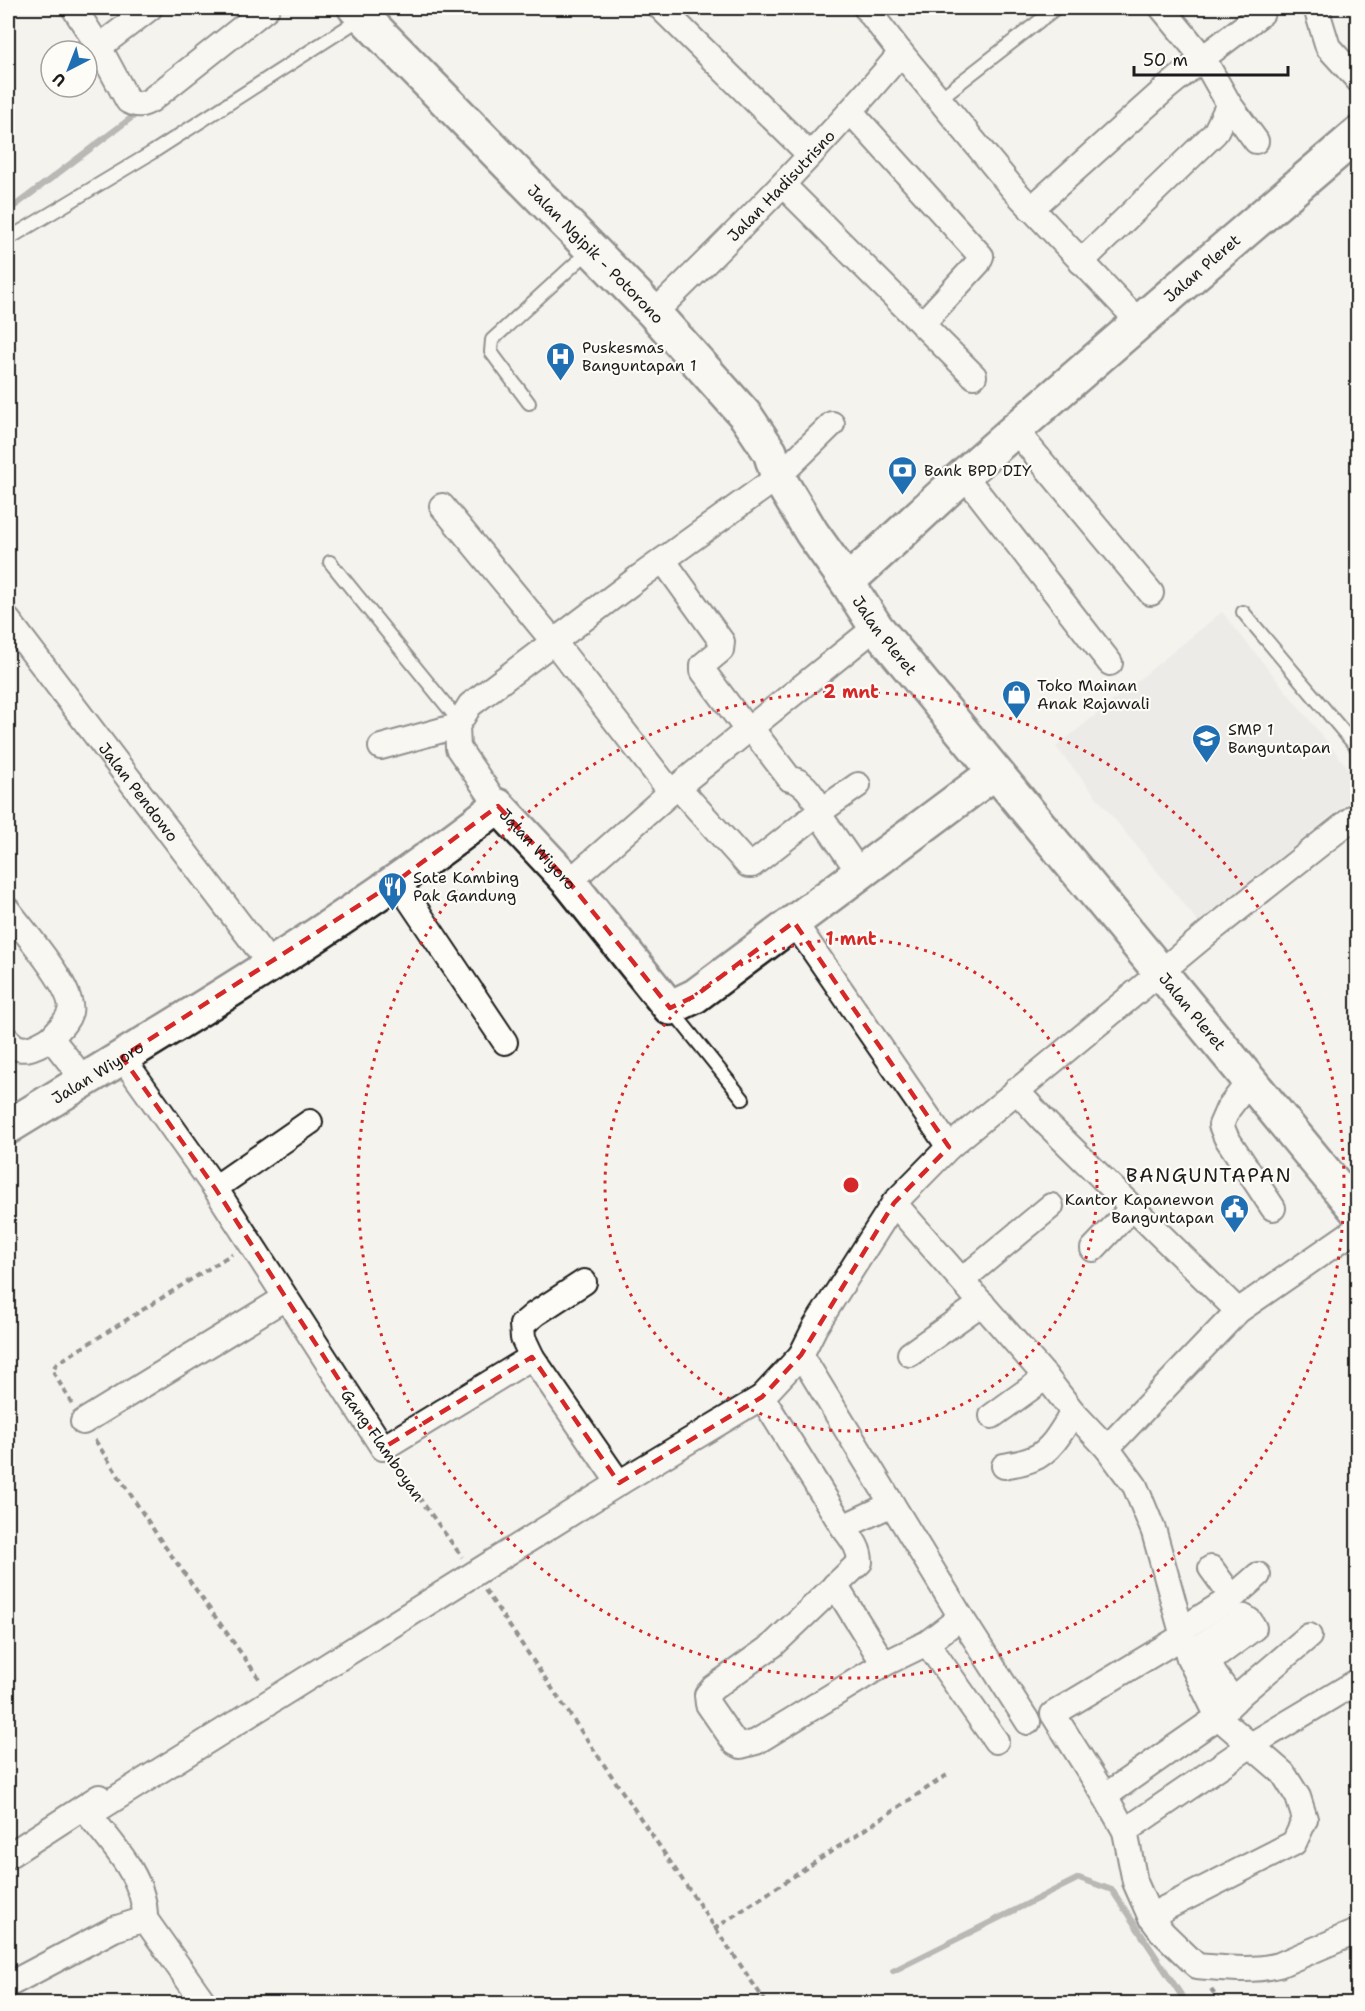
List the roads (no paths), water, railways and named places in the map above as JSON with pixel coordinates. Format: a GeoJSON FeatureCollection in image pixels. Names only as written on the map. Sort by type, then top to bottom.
{"type":"FeatureCollection","features":[{"type":"Feature","properties":{"kind":"street"},"geometry":{"type":"LineString","coordinates":[[74,8],[94,39]]}},
{"type":"Feature","properties":{"kind":"street"},"geometry":{"type":"LineString","coordinates":[[150,8],[99,47],[128,101],[136,105],[142,104],[267,8]]}},
{"type":"Feature","properties":{"kind":"street"},"geometry":{"type":"LineString","coordinates":[[661,8],[810,155]]}},
{"type":"Feature","properties":{"kind":"street"},"geometry":{"type":"LineString","coordinates":[[866,8],[1031,209],[1138,321]]}},
{"type":"Feature","properties":{"kind":"street"},"geometry":{"type":"LineString","coordinates":[[1162,8],[1203,58],[1229,104],[1256,141]]}},
{"type":"Feature","properties":{"kind":"street"},"geometry":{"type":"LineString","coordinates":[[1316,8],[1328,47],[1358,80]]}},
{"type":"Feature","properties":{"kind":"street","name":"Jalan Ngipik - Potorono"},"geometry":{"type":"LineString","coordinates":[[360,12],[654,314],[746,416],[770,452],[778,477],[812,533],[847,582]]}},
{"type":"Feature","properties":{"kind":"street"},"geometry":{"type":"LineString","coordinates":[[1031,209],[1146,105],[1262,13]]}},
{"type":"Feature","properties":{"kind":"street","name":"Jalan Hadisutrisno"},"geometry":{"type":"LineString","coordinates":[[654,314],[783,185],[851,112],[901,53]]}},
{"type":"Feature","properties":{"kind":"street"},"geometry":{"type":"LineString","coordinates":[[1081,262],[1215,133],[1229,104]]}},
{"type":"Feature","properties":{"kind":"street"},"geometry":{"type":"LineString","coordinates":[[851,112],[981,256],[978,263],[922,324]]}},
{"type":"Feature","properties":{"kind":"street","name":"Jalan Pleret"},"geometry":{"type":"LineString","coordinates":[[1358,134],[1138,321],[847,582],[876,627],[1358,1212]]}},
{"type":"Feature","properties":{"kind":"street"},"geometry":{"type":"LineString","coordinates":[[783,185],[974,376]]}},
{"type":"Feature","properties":{"kind":"street"},"geometry":{"type":"LineString","coordinates":[[498,806],[458,748],[458,724],[470,705],[778,477],[832,424]]}},
{"type":"Feature","properties":{"kind":"street"},"geometry":{"type":"LineString","coordinates":[[1016,431],[1151,593]]}},
{"type":"Feature","properties":{"kind":"street"},"geometry":{"type":"LineString","coordinates":[[964,475],[1110,663]]}},
{"type":"Feature","properties":{"kind":"street"},"geometry":{"type":"LineString","coordinates":[[442,506],[675,789],[748,865],[752,865],[858,785]]}},
{"type":"Feature","properties":{"kind":"street"},"geometry":{"type":"LineString","coordinates":[[812,533],[844,543],[887,547]]}},
{"type":"Feature","properties":{"kind":"street"},"geometry":{"type":"LineString","coordinates":[[663,561],[722,642],[721,650],[703,664],[702,668],[790,779],[802,783],[859,873]]}},
{"type":"Feature","properties":{"kind":"street","name":"Jalan Pendowo"},"geometry":{"type":"LineString","coordinates":[[8,620],[270,964]]}},
{"type":"Feature","properties":{"kind":"street"},"geometry":{"type":"LineString","coordinates":[[569,882],[675,789],[876,627]]}},
{"type":"Feature","properties":{"kind":"street"},"geometry":{"type":"LineString","coordinates":[[381,747],[458,724]]}},
{"type":"Feature","properties":{"kind":"street"},"geometry":{"type":"LineString","coordinates":[[670,1008],[695,996],[995,772]]}},
{"type":"Feature","properties":{"kind":"street","name":"Jalan Wiyoro"},"geometry":{"type":"LineString","coordinates":[[8,1126],[270,964],[397,881],[498,806],[569,882],[670,1008]]}},
{"type":"Feature","properties":{"kind":"street"},"geometry":{"type":"LineString","coordinates":[[205,2004],[145,1919],[143,1899],[132,1873],[89,1815],[273,1698],[762,1397],[801,1354],[815,1327],[894,1203],[948,1147],[1265,886],[1358,814]]}},
{"type":"Feature","properties":{"kind":"street"},"geometry":{"type":"LineString","coordinates":[[397,881],[505,1042]]}},
{"type":"Feature","properties":{"kind":"street"},"geometry":{"type":"LineString","coordinates":[[8,910],[50,964],[70,1000],[66,1022],[51,1038],[35,1048],[24,1050],[11,1045],[8,1040]]}},
{"type":"Feature","properties":{"kind":"street"},"geometry":{"type":"LineString","coordinates":[[794,922],[948,1147]]}},
{"type":"Feature","properties":{"kind":"street"},"geometry":{"type":"LineString","coordinates":[[51,1038],[84,1080]]}},
{"type":"Feature","properties":{"kind":"street","name":"Gang Flamboyan"},"geometry":{"type":"LineString","coordinates":[[122,1057],[215,1188],[383,1448],[532,1357]]}},
{"type":"Feature","properties":{"kind":"street"},"geometry":{"type":"LineString","coordinates":[[1250,1080],[1228,1109],[1221,1125],[1226,1137],[1273,1208]]}},
{"type":"Feature","properties":{"kind":"street"},"geometry":{"type":"LineString","coordinates":[[1016,1090],[1047,1124],[1238,1311]]}},
{"type":"Feature","properties":{"kind":"street"},"geometry":{"type":"LineString","coordinates":[[215,1188],[310,1122]]}},
{"type":"Feature","properties":{"kind":"street"},"geometry":{"type":"LineString","coordinates":[[894,1203],[1046,1377],[1073,1412],[1107,1448],[1135,1486],[1154,1532],[1184,1640],[1251,1745],[1283,1773],[1298,1797],[1305,1819],[1294,1843],[1150,1916]]}},
{"type":"Feature","properties":{"kind":"street"},"geometry":{"type":"LineString","coordinates":[[962,1280],[1051,1206]]}},
{"type":"Feature","properties":{"kind":"street"},"geometry":{"type":"LineString","coordinates":[[1093,1249],[1132,1208]]}},
{"type":"Feature","properties":{"kind":"street"},"geometry":{"type":"LineString","coordinates":[[1107,1448],[1238,1311],[1358,1228]]}},
{"type":"Feature","properties":{"kind":"street"},"geometry":{"type":"LineString","coordinates":[[584,1282],[522,1325],[523,1338],[532,1357],[620,1483]]}},
{"type":"Feature","properties":{"kind":"street"},"geometry":{"type":"LineString","coordinates":[[83,1422],[285,1298]]}},
{"type":"Feature","properties":{"kind":"street"},"geometry":{"type":"LineString","coordinates":[[910,1354],[982,1303]]}},
{"type":"Feature","properties":{"kind":"street"},"geometry":{"type":"LineString","coordinates":[[801,1354],[961,1617],[1028,1722]]}},
{"type":"Feature","properties":{"kind":"street"},"geometry":{"type":"LineString","coordinates":[[992,1416],[1046,1377]]}},
{"type":"Feature","properties":{"kind":"street"},"geometry":{"type":"LineString","coordinates":[[762,1397],[857,1546],[860,1562],[773,1645],[713,1688],[707,1695],[708,1704],[735,1743],[741,1746],[756,1742],[884,1664],[927,1643],[961,1617]]}},
{"type":"Feature","properties":{"kind":"street"},"geometry":{"type":"LineString","coordinates":[[1004,1466],[1033,1459],[1045,1451],[1060,1434],[1073,1412]]}},
{"type":"Feature","properties":{"kind":"street"},"geometry":{"type":"LineString","coordinates":[[843,1527],[892,1504]]}},
{"type":"Feature","properties":{"kind":"street"},"geometry":{"type":"LineString","coordinates":[[1211,1568],[1232,1597]]}},
{"type":"Feature","properties":{"kind":"street"},"geometry":{"type":"LineString","coordinates":[[1184,1640],[1258,1575]]}},
{"type":"Feature","properties":{"kind":"street"},"geometry":{"type":"LineString","coordinates":[[835,1586],[884,1664]]}},
{"type":"Feature","properties":{"kind":"street"},"geometry":{"type":"LineString","coordinates":[[1226,1709],[1215,1675],[1208,1662],[1254,1628],[1244,1617],[1184,1640],[1053,1714],[1106,1796],[1125,1832],[1135,1882],[1150,1916],[1162,1932],[1197,1966],[1268,1968],[1358,1931]]}},
{"type":"Feature","properties":{"kind":"street"},"geometry":{"type":"LineString","coordinates":[[1106,1796],[1226,1709],[1309,1636]]}},
{"type":"Feature","properties":{"kind":"street"},"geometry":{"type":"LineString","coordinates":[[927,1643],[996,1741]]}},
{"type":"Feature","properties":{"kind":"street"},"geometry":{"type":"LineString","coordinates":[[1125,1832],[1251,1745],[1358,1681]]}},
{"type":"Feature","properties":{"kind":"street"},"geometry":{"type":"LineString","coordinates":[[8,1856],[106,1792],[150,1767],[162,1770]]}},
{"type":"Feature","properties":{"kind":"street"},"geometry":{"type":"LineString","coordinates":[[8,1985],[114,1929],[145,1919]]}},
{"type":"Feature","properties":{"kind":"lane"},"geometry":{"type":"LineString","coordinates":[[939,99],[1056,8]]}},
{"type":"Feature","properties":{"kind":"lane"},"geometry":{"type":"LineString","coordinates":[[8,239],[153,152],[360,12]]}},
{"type":"Feature","properties":{"kind":"lane"},"geometry":{"type":"LineString","coordinates":[[529,403],[491,352],[492,340],[590,250]]}},
{"type":"Feature","properties":{"kind":"lane"},"geometry":{"type":"LineString","coordinates":[[330,562],[458,724]]}},
{"type":"Feature","properties":{"kind":"lane"},"geometry":{"type":"LineString","coordinates":[[1243,612],[1358,749]]}},
{"type":"Feature","properties":{"kind":"lane"},"geometry":{"type":"LineString","coordinates":[[670,1008],[744,1099]]}},
{"type":"Feature","properties":{"kind":"waterway"},"geometry":{"type":"LineString","coordinates":[[8,211],[139,112]]}},
{"type":"Feature","properties":{"kind":"waterway"},"geometry":{"type":"LineString","coordinates":[[893,1971],[1079,1878],[1112,1890],[1187,2004]]}},
{"type":"Feature","properties":{"kind":"place","name":"Puskesmas Banguntapan 1"},"geometry":{"type":"Point","coordinates":[561,382]}},
{"type":"Feature","properties":{"kind":"place","name":"Bank BPD DIY"},"geometry":{"type":"Point","coordinates":[903,496]}},
{"type":"Feature","properties":{"kind":"place","name":"Toko Mainan Anak Rajawali"},"geometry":{"type":"Point","coordinates":[1016,720]}},
{"type":"Feature","properties":{"kind":"place","name":"SMP 1 Banguntapan"},"geometry":{"type":"Point","coordinates":[1207,764]}},
{"type":"Feature","properties":{"kind":"place","name":"Sate Kambing Pak Gandung"},"geometry":{"type":"Point","coordinates":[392,912]}},
{"type":"Feature","properties":{"kind":"place","name":"Kantor Kapanewon Banguntapan"},"geometry":{"type":"Point","coordinates":[1235,1234]}},
{"type":"Feature","properties":{"kind":"district","name":"BANGUNTAPAN"},"geometry":{"type":"Point","coordinates":[1209,1175]}}]}
